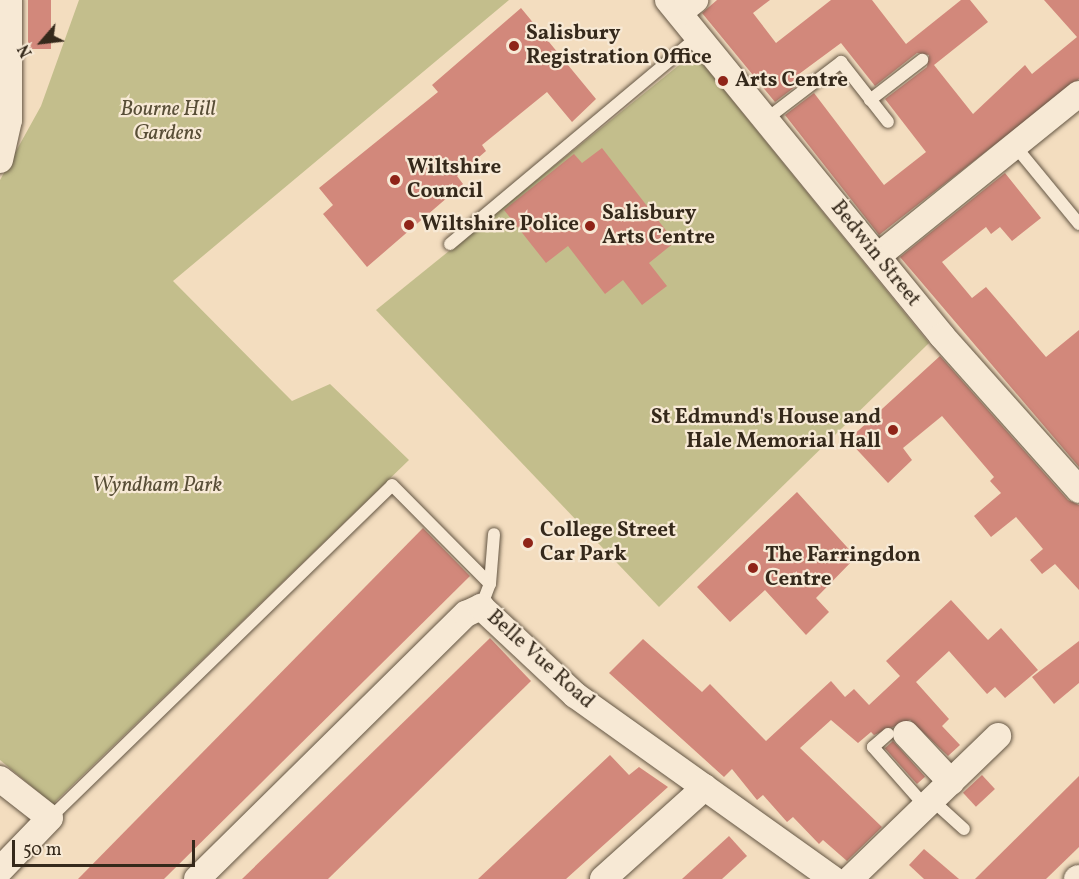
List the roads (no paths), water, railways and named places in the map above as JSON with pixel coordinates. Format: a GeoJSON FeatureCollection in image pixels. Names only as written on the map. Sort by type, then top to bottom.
{"type":"FeatureCollection","features":[{"type":"Feature","properties":{"kind":"street"},"geometry":{"type":"LineString","coordinates":[[0,160],[9,120],[9,0]]}},
{"type":"Feature","properties":{"kind":"street","name":"Bedwin Street"},"geometry":{"type":"LineString","coordinates":[[681,4],[698,37],[765,120],[878,256],[1079,490]]}},
{"type":"Feature","properties":{"kind":"street"},"geometry":{"type":"LineString","coordinates":[[878,256],[1079,94]]}},
{"type":"Feature","properties":{"kind":"street","name":"Belle Vue Road"},"geometry":{"type":"LineString","coordinates":[[197,879],[485,596],[558,682],[833,879]]}},
{"type":"Feature","properties":{"kind":"street"},"geometry":{"type":"LineString","coordinates":[[897,734],[951,782]]}},
{"type":"Feature","properties":{"kind":"street"},"geometry":{"type":"LineString","coordinates":[[850,879],[998,736]]}},
{"type":"Feature","properties":{"kind":"street"},"geometry":{"type":"LineString","coordinates":[[0,779],[50,818],[0,870]]}},
{"type":"Feature","properties":{"kind":"street"},"geometry":{"type":"LineString","coordinates":[[603,879],[705,787]]}},
{"type":"Feature","properties":{"kind":"lane"},"geometry":{"type":"LineString","coordinates":[[450,244],[698,37]]}},
{"type":"Feature","properties":{"kind":"lane"},"geometry":{"type":"LineString","coordinates":[[870,100],[922,60]]}},
{"type":"Feature","properties":{"kind":"lane"},"geometry":{"type":"LineString","coordinates":[[765,120],[841,62],[888,122]]}},
{"type":"Feature","properties":{"kind":"lane"},"geometry":{"type":"LineString","coordinates":[[1015,146],[1079,224]]}},
{"type":"Feature","properties":{"kind":"lane"},"geometry":{"type":"LineString","coordinates":[[50,818],[392,485],[485,596]]}},
{"type":"Feature","properties":{"kind":"lane"},"geometry":{"type":"LineString","coordinates":[[485,596],[494,534]]}},
{"type":"Feature","properties":{"kind":"lane"},"geometry":{"type":"LineString","coordinates":[[897,734],[873,747],[929,803],[964,829]]}},
{"type":"Feature","properties":{"kind":"place","name":"Salisbury Registration Office"},"geometry":{"type":"Point","coordinates":[514,46]}},
{"type":"Feature","properties":{"kind":"place","name":"Arts Centre"},"geometry":{"type":"Point","coordinates":[723,81]}},
{"type":"Feature","properties":{"kind":"place","name":"Wiltshire Council"},"geometry":{"type":"Point","coordinates":[395,180]}},
{"type":"Feature","properties":{"kind":"place","name":"Wiltshire Police"},"geometry":{"type":"Point","coordinates":[409,225]}},
{"type":"Feature","properties":{"kind":"place","name":"Salisbury Arts Centre"},"geometry":{"type":"Point","coordinates":[590,226]}},
{"type":"Feature","properties":{"kind":"place","name":"St Edmund's House and Hale Memorial Hall"},"geometry":{"type":"Point","coordinates":[893,430]}},
{"type":"Feature","properties":{"kind":"place","name":"College Street Car Park"},"geometry":{"type":"Point","coordinates":[528,543]}},
{"type":"Feature","properties":{"kind":"place","name":"The Farringdon Centre"},"geometry":{"type":"Point","coordinates":[753,568]}},
{"type":"Feature","properties":{"kind":"park label","name":"Bourne Hill Gardens"},"geometry":{"type":"Point","coordinates":[168,122]}},
{"type":"Feature","properties":{"kind":"park label","name":"Wyndham Park"},"geometry":{"type":"Point","coordinates":[157,486]}}]}
